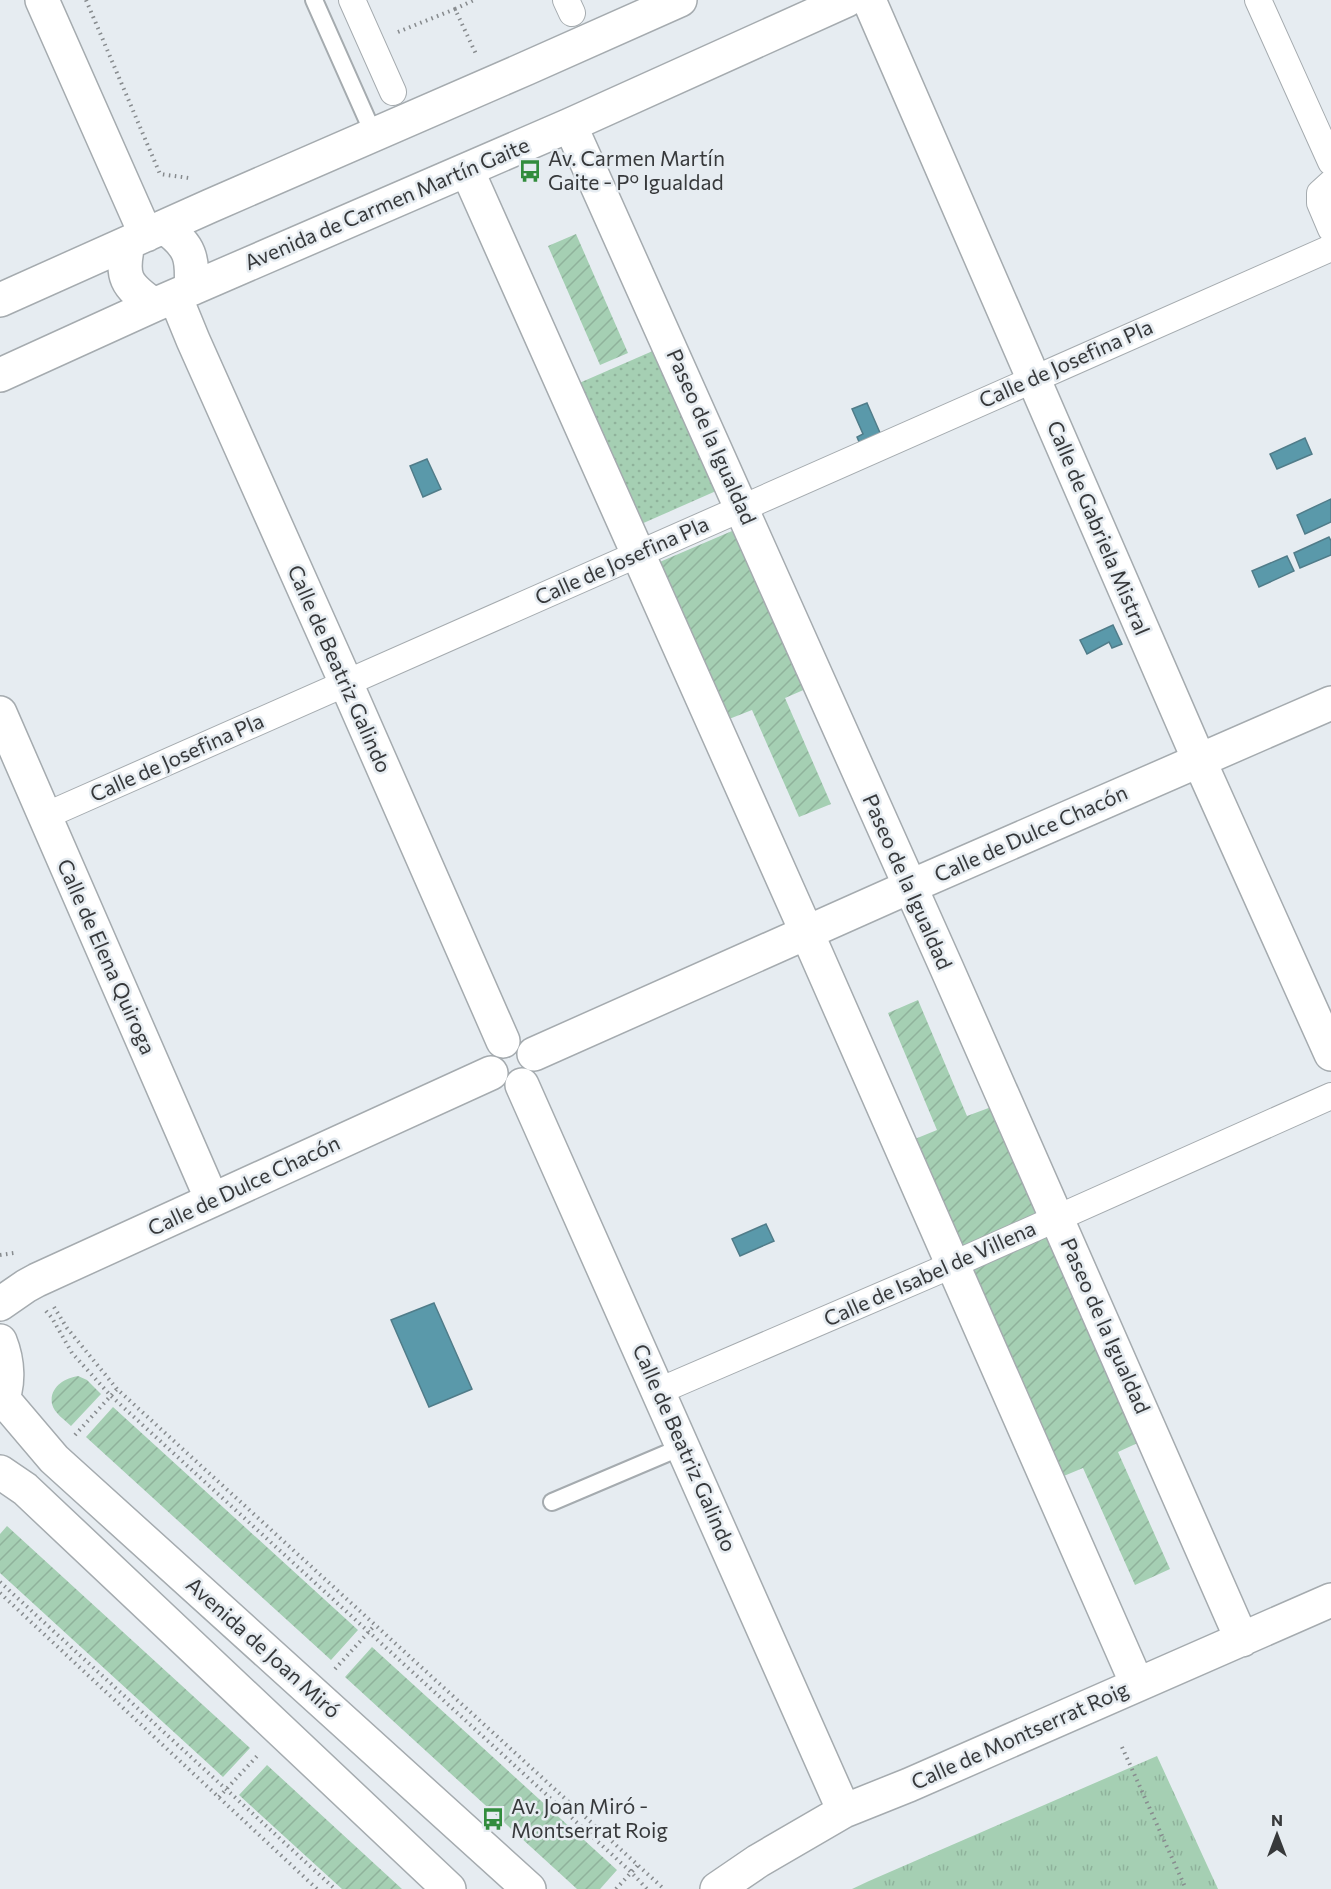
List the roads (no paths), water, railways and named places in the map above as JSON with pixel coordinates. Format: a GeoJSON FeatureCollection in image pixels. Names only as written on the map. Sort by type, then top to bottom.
{"type":"FeatureCollection","features":[{"type":"Feature","properties":{"kind":"street"},"geometry":{"type":"LineString","coordinates":[[42,0],[146,235]]}},
{"type":"Feature","properties":{"kind":"street"},"geometry":{"type":"LineString","coordinates":[[352,0],[393,92]]}},
{"type":"Feature","properties":{"kind":"street"},"geometry":{"type":"LineString","coordinates":[[0,300],[680,0]]}},
{"type":"Feature","properties":{"kind":"street","name":"Avenida de Carmen Martín Gaite"},"geometry":{"type":"LineString","coordinates":[[0,375],[851,0]]}},
{"type":"Feature","properties":{"kind":"street","name":"Calle de Gabriela Mistral"},"geometry":{"type":"LineString","coordinates":[[851,0],[1034,379],[1199,760],[1331,1054]]}},
{"type":"Feature","properties":{"kind":"street"},"geometry":{"type":"LineString","coordinates":[[1258,0],[1331,162]]}},
{"type":"Feature","properties":{"kind":"street","name":"Paseo de la Igualdad"},"geometry":{"type":"LineString","coordinates":[[570,125],[743,508],[1242,1640]]}},
{"type":"Feature","properties":{"kind":"street"},"geometry":{"type":"LineString","coordinates":[[467,170],[807,933],[1137,1684]]}},
{"type":"Feature","properties":{"kind":"street"},"geometry":{"type":"LineString","coordinates":[[1331,183],[1320,193],[1320,202],[1331,229]]}},
{"type":"Feature","properties":{"kind":"street"},"geometry":{"type":"LineString","coordinates":[[146,235],[178,237],[190,252],[192,268],[173,297],[139,295],[127,280],[123,265],[146,235]]}},
{"type":"Feature","properties":{"kind":"street","name":"Calle de Josefina Pla"},"geometry":{"type":"LineString","coordinates":[[45,816],[1331,248]]}},
{"type":"Feature","properties":{"kind":"street","name":"Calle de Beatriz Galindo"},"geometry":{"type":"LineString","coordinates":[[173,297],[503,1041]]}},
{"type":"Feature","properties":{"kind":"street","name":"Calle de Dulce Chacón"},"geometry":{"type":"LineString","coordinates":[[534,1054],[1331,703]]}},
{"type":"Feature","properties":{"kind":"street","name":"Calle de Elena Quiroga"},"geometry":{"type":"LineString","coordinates":[[0,713],[212,1200]]}},
{"type":"Feature","properties":{"kind":"street"},"geometry":{"type":"LineString","coordinates":[[515,1040],[527,1044],[534,1054],[536,1066],[532,1077],[522,1085],[510,1087],[499,1082],[491,1072],[489,1060],[493,1049],[503,1041],[515,1040]]}},
{"type":"Feature","properties":{"kind":"street","name":"Calle de Dulce Chacón"},"geometry":{"type":"LineString","coordinates":[[21,1290],[491,1072]]}},
{"type":"Feature","properties":{"kind":"street","name":"Calle de Beatriz Galindo"},"geometry":{"type":"LineString","coordinates":[[522,1085],[684,1446],[844,1812]]}},
{"type":"Feature","properties":{"kind":"street","name":"Calle de Isabel de Villena"},"geometry":{"type":"LineString","coordinates":[[659,1391],[952,1265],[1331,1096]]}},
{"type":"Feature","properties":{"kind":"street"},"geometry":{"type":"LineString","coordinates":[[0,1341],[6,1355],[7,1378],[1,1402]]}},
{"type":"Feature","properties":{"kind":"street","name":"Avenida de Joan Miró"},"geometry":{"type":"LineString","coordinates":[[1,1402],[54,1459],[530,1889]]}},
{"type":"Feature","properties":{"kind":"street"},"geometry":{"type":"LineString","coordinates":[[0,1472],[25,1489],[449,1889]]}},
{"type":"Feature","properties":{"kind":"street","name":"Calle de Montserrat Roig"},"geometry":{"type":"LineString","coordinates":[[717,1889],[758,1861],[844,1812],[1331,1600]]}},
{"type":"Feature","properties":{"kind":"lane"},"geometry":{"type":"LineString","coordinates":[[314,0],[374,135]]}},
{"type":"Feature","properties":{"kind":"lane"},"geometry":{"type":"LineString","coordinates":[[552,1502],[684,1446]]}},
{"type":"Feature","properties":{"kind":"water"},"geometry":{"type":"Polygon","coordinates":[[[867,403],[881,435],[860,444],[857,437],[863,434],[852,409],[867,403]]]}},
{"type":"Feature","properties":{"kind":"water"},"geometry":{"type":"Polygon","coordinates":[[[1305,438],[1312,454],[1277,469],[1270,454],[1305,438]]]}},
{"type":"Feature","properties":{"kind":"water"},"geometry":{"type":"Polygon","coordinates":[[[427,459],[441,489],[423,497],[410,466],[427,459]]]}},
{"type":"Feature","properties":{"kind":"water"},"geometry":{"type":"Polygon","coordinates":[[[1331,499],[1331,522],[1305,534],[1297,515],[1331,499]]]}},
{"type":"Feature","properties":{"kind":"water"},"geometry":{"type":"Polygon","coordinates":[[[1329,537],[1331,555],[1300,568],[1294,553],[1329,537]]]}},
{"type":"Feature","properties":{"kind":"water"},"geometry":{"type":"Polygon","coordinates":[[[1287,556],[1294,571],[1259,587],[1252,571],[1287,556]]]}},
{"type":"Feature","properties":{"kind":"water"},"geometry":{"type":"Polygon","coordinates":[[[1113,625],[1122,644],[1112,648],[1109,642],[1087,654],[1080,640],[1113,625]]]}},
{"type":"Feature","properties":{"kind":"water"},"geometry":{"type":"Polygon","coordinates":[[[766,1224],[774,1241],[740,1256],[732,1239],[766,1224]]]}},
{"type":"Feature","properties":{"kind":"water"},"geometry":{"type":"Polygon","coordinates":[[[434,1303],[472,1389],[429,1407],[391,1320],[434,1303]]]}},
{"type":"Feature","properties":{"kind":"place","name":"Av. Carmen Martín Gaite - Pº Igualdad"},"geometry":{"type":"Point","coordinates":[530,171]}},
{"type":"Feature","properties":{"kind":"place","name":"Av. Joan Miró - Montserrat Roig"},"geometry":{"type":"Point","coordinates":[493,1819]}}]}
